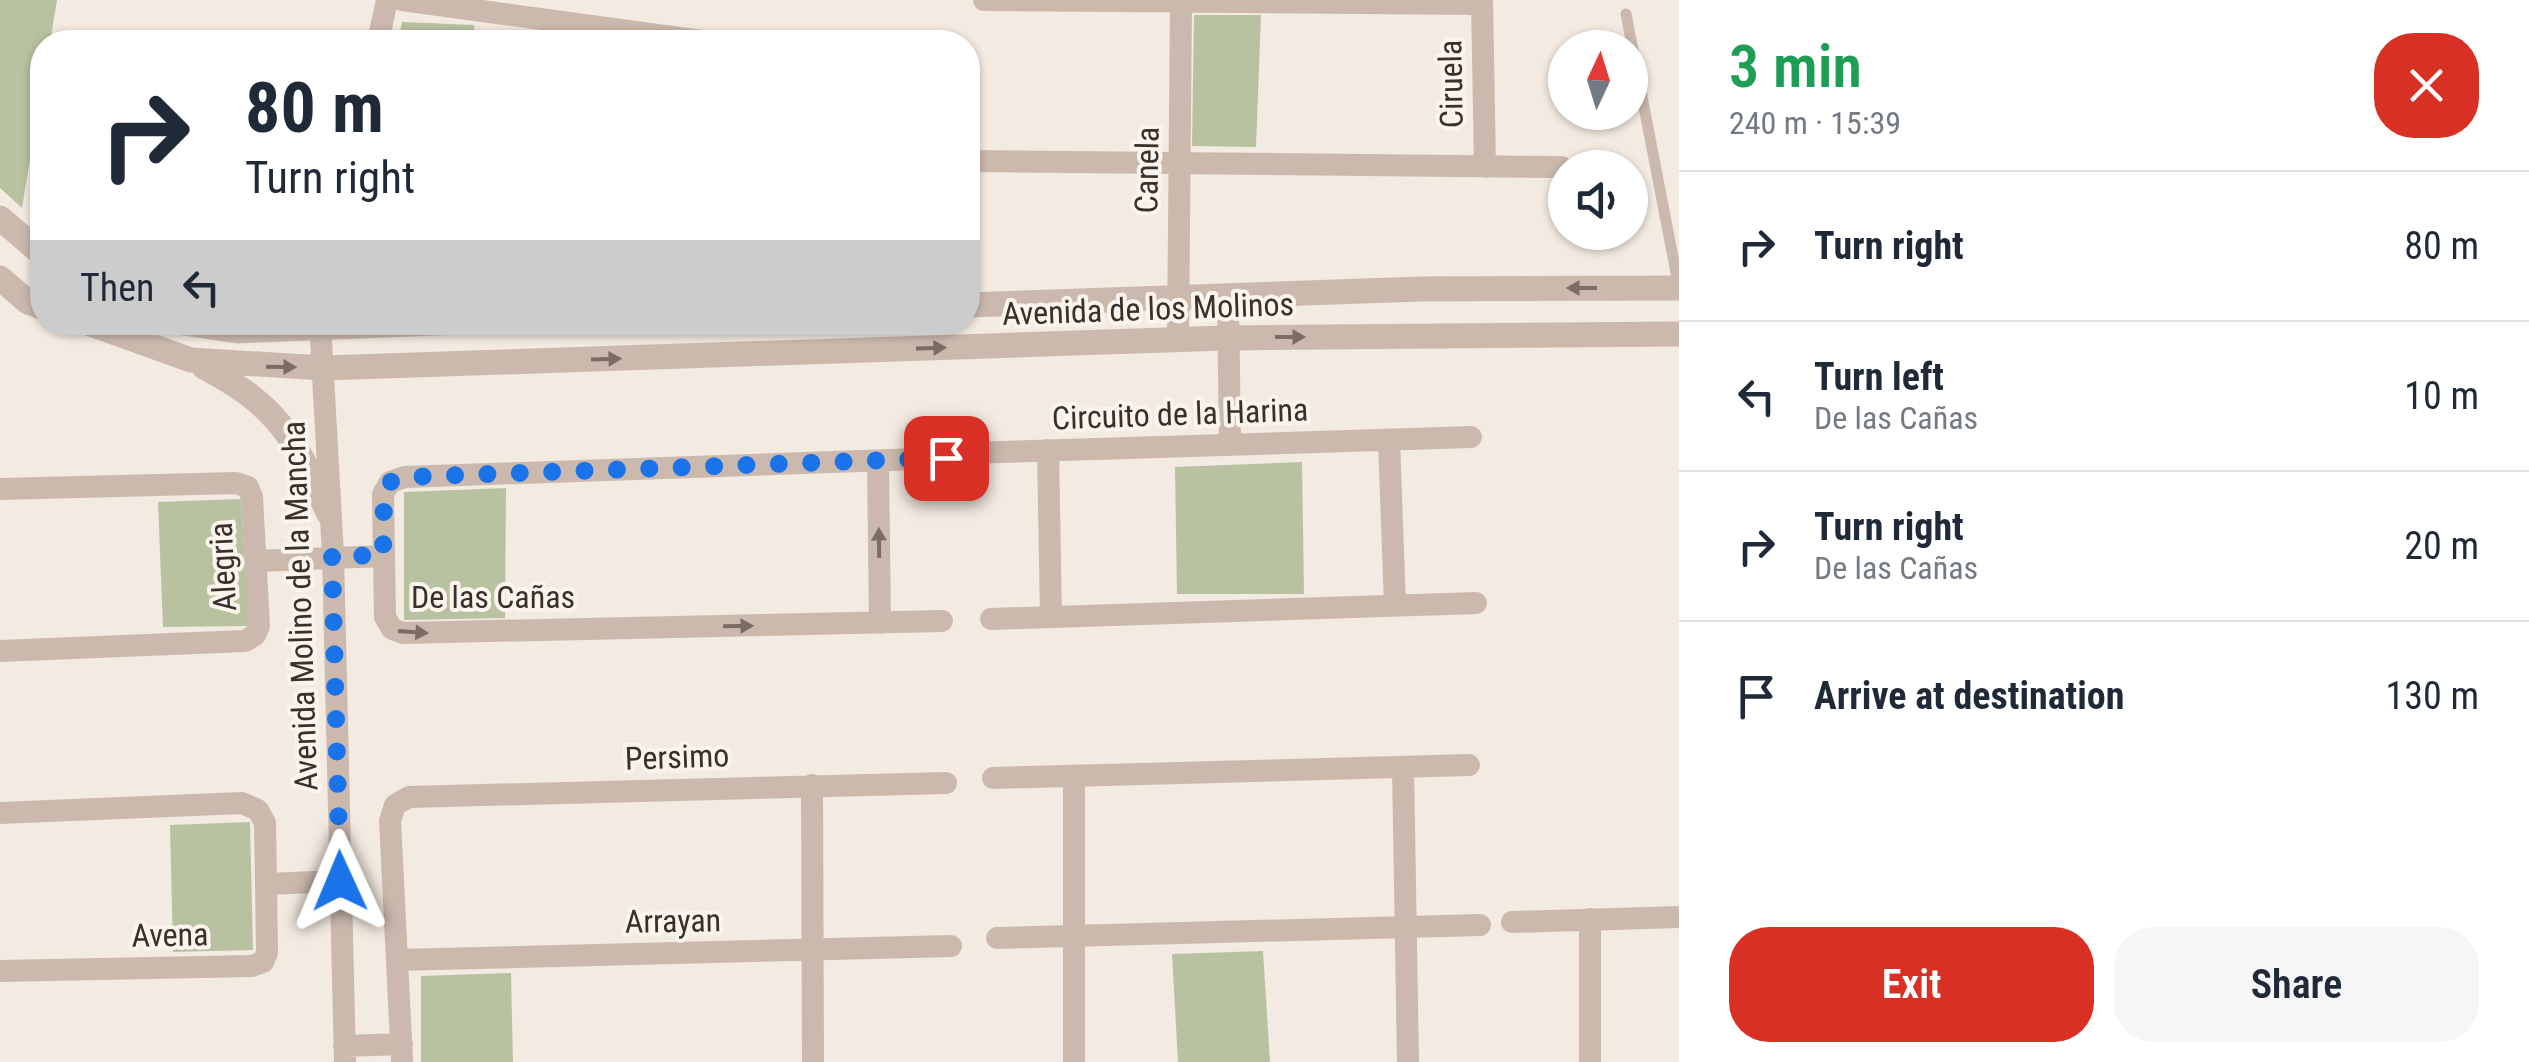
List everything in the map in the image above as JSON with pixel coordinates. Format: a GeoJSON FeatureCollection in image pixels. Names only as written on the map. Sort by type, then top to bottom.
{"type":"FeatureCollection","features":[{"type":"Feature","properties":{"kind":"street"},"geometry":{"type":"LineString","coordinates":[[381,30],[387,0]]}},
{"type":"Feature","properties":{"kind":"street"},"geometry":{"type":"LineString","coordinates":[[402,0],[621,30]]}},
{"type":"Feature","properties":{"kind":"street"},"geometry":{"type":"LineString","coordinates":[[984,0],[1482,2]]}},
{"type":"Feature","properties":{"kind":"street","name":"Canela"},"geometry":{"type":"LineString","coordinates":[[1178,340],[1181,2]]}},
{"type":"Feature","properties":{"kind":"street","name":"Ciruela"},"geometry":{"type":"LineString","coordinates":[[1482,2],[1486,166]]}},
{"type":"Feature","properties":{"kind":"street"},"geometry":{"type":"LineString","coordinates":[[980,161],[1548,167]]}},
{"type":"Feature","properties":{"kind":"street"},"geometry":{"type":"LineString","coordinates":[[0,218],[30,244]]}},
{"type":"Feature","properties":{"kind":"street"},"geometry":{"type":"LineString","coordinates":[[0,278],[30,303]]}},
{"type":"Feature","properties":{"kind":"street","name":"Avenida de los Molinos"},"geometry":{"type":"LineString","coordinates":[[980,305],[1679,288]]}},
{"type":"Feature","properties":{"kind":"street"},"geometry":{"type":"LineString","coordinates":[[1228,296],[1230,445]]}},
{"type":"Feature","properties":{"kind":"street","name":"Avenida de los Molinos"},"geometry":{"type":"LineString","coordinates":[[121,335],[191,360],[324,368],[1226,338],[1679,334]]}},
{"type":"Feature","properties":{"kind":"street","name":"Avenida Molino de la Mancha"},"geometry":{"type":"LineString","coordinates":[[320,335],[332,555],[345,1054]]}},
{"type":"Feature","properties":{"kind":"street"},"geometry":{"type":"LineString","coordinates":[[191,360],[250,391],[276,414],[328,514]]}},
{"type":"Feature","properties":{"kind":"street","name":"Circuito de la Harina"},"geometry":{"type":"LineString","coordinates":[[973,453],[1471,438]]}},
{"type":"Feature","properties":{"kind":"street"},"geometry":{"type":"LineString","coordinates":[[1389,440],[1395,605]]}},
{"type":"Feature","properties":{"kind":"street"},"geometry":{"type":"LineString","coordinates":[[1048,450],[1051,617]]}},
{"type":"Feature","properties":{"kind":"street","name":"De las Cañas"},"geometry":{"type":"LineString","coordinates":[[942,622],[403,633],[392,629],[385,617],[384,494],[390,482],[405,477],[946,458]]}},
{"type":"Feature","properties":{"kind":"street"},"geometry":{"type":"LineString","coordinates":[[878,462],[880,624]]}},
{"type":"Feature","properties":{"kind":"street","name":"Alegria"},"geometry":{"type":"LineString","coordinates":[[0,489],[236,484],[248,488],[257,561],[258,626],[255,635],[244,640],[0,651]]}},
{"type":"Feature","properties":{"kind":"street"},"geometry":{"type":"LineString","coordinates":[[257,561],[332,555],[383,556]]}},
{"type":"Feature","properties":{"kind":"street"},"geometry":{"type":"LineString","coordinates":[[991,619],[1476,603]]}},
{"type":"Feature","properties":{"kind":"street"},"geometry":{"type":"LineString","coordinates":[[993,778],[1470,765]]}},
{"type":"Feature","properties":{"kind":"street"},"geometry":{"type":"LineString","coordinates":[[1403,767],[1408,1062]]}},
{"type":"Feature","properties":{"kind":"street"},"geometry":{"type":"LineString","coordinates":[[1074,776],[1074,1062]]}},
{"type":"Feature","properties":{"kind":"street","name":"Persimo"},"geometry":{"type":"LineString","coordinates":[[397,960],[390,821],[394,806],[409,797],[946,783]]}},
{"type":"Feature","properties":{"kind":"street"},"geometry":{"type":"LineString","coordinates":[[812,786],[813,1062]]}},
{"type":"Feature","properties":{"kind":"street","name":"Avena"},"geometry":{"type":"LineString","coordinates":[[0,813],[242,804],[258,810],[265,823],[267,953],[263,962],[252,966],[0,971]]}},
{"type":"Feature","properties":{"kind":"street"},"geometry":{"type":"LineString","coordinates":[[266,884],[340,881]]}},
{"type":"Feature","properties":{"kind":"street"},"geometry":{"type":"LineString","coordinates":[[1512,922],[1679,916]]}},
{"type":"Feature","properties":{"kind":"street"},"geometry":{"type":"LineString","coordinates":[[1590,919],[1590,1062]]}},
{"type":"Feature","properties":{"kind":"street"},"geometry":{"type":"LineString","coordinates":[[997,938],[1480,925]]}},
{"type":"Feature","properties":{"kind":"street","name":"Arrayan"},"geometry":{"type":"LineString","coordinates":[[397,960],[951,946]]}},
{"type":"Feature","properties":{"kind":"street"},"geometry":{"type":"LineString","coordinates":[[345,1054],[402,1053],[397,960]]}},
{"type":"Feature","properties":{"kind":"lane"},"geometry":{"type":"LineString","coordinates":[[1626,14],[1679,288]]}},
{"type":"Feature","properties":{"kind":"green space"},"geometry":{"type":"Polygon","coordinates":[[[0,0],[57,0],[52,30],[30,30],[30,159],[22,208],[0,188],[0,0]]]}},
{"type":"Feature","properties":{"kind":"green space"},"geometry":{"type":"Polygon","coordinates":[[[1194,15],[1261,15],[1256,147],[1192,146],[1194,15]]]}},
{"type":"Feature","properties":{"kind":"green space"},"geometry":{"type":"Polygon","coordinates":[[[402,22],[474,25],[474,30],[400,30],[402,22]]]}},
{"type":"Feature","properties":{"kind":"green space"},"geometry":{"type":"Polygon","coordinates":[[[1302,462],[1304,594],[1177,594],[1175,467],[1302,462]]]}},
{"type":"Feature","properties":{"kind":"green space"},"geometry":{"type":"Polygon","coordinates":[[[506,488],[505,618],[404,620],[404,492],[506,488]]]}},
{"type":"Feature","properties":{"kind":"green space"},"geometry":{"type":"Polygon","coordinates":[[[241,499],[249,626],[163,627],[158,502],[241,499]]]}},
{"type":"Feature","properties":{"kind":"green space"},"geometry":{"type":"Polygon","coordinates":[[[250,822],[253,950],[173,952],[170,825],[250,822]]]}},
{"type":"Feature","properties":{"kind":"green space"},"geometry":{"type":"Polygon","coordinates":[[[1263,951],[1270,1062],[1178,1062],[1172,954],[1263,951]]]}},
{"type":"Feature","properties":{"kind":"green space"},"geometry":{"type":"Polygon","coordinates":[[[511,973],[513,1062],[421,1062],[421,976],[511,973]]]}},
{"type":"Feature","properties":{"kind":"route"},"geometry":{"type":"LineString","coordinates":[[340,881],[332,555],[383,556],[384,494],[390,482],[405,477],[946,458]]}}]}
